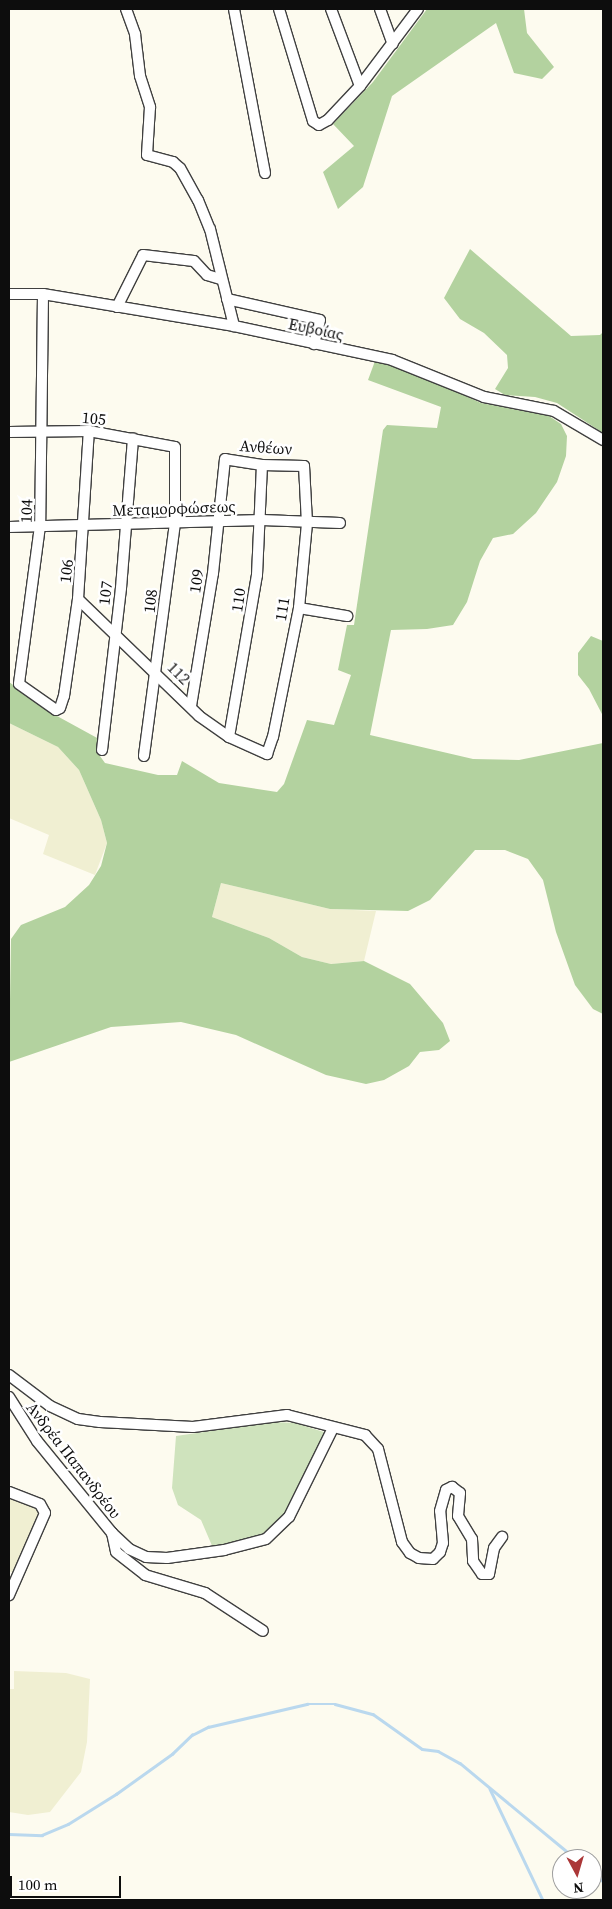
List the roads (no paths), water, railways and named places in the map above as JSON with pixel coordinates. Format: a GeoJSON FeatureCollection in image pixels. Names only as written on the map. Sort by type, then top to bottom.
{"type":"FeatureCollection","features":[{"type":"Feature","properties":{"kind":"street"},"geometry":{"type":"LineString","coordinates":[[126,9],[136,34],[140,76],[150,107],[147,155],[174,162],[185,175],[210,229],[220,279],[234,326]]}},
{"type":"Feature","properties":{"kind":"street"},"geometry":{"type":"LineString","coordinates":[[234,9],[265,173]]}},
{"type":"Feature","properties":{"kind":"street"},"geometry":{"type":"LineString","coordinates":[[279,9],[314,123],[319,125],[328,120],[360,86],[418,9]]}},
{"type":"Feature","properties":{"kind":"street"},"geometry":{"type":"LineString","coordinates":[[331,9],[360,86]]}},
{"type":"Feature","properties":{"kind":"street"},"geometry":{"type":"LineString","coordinates":[[380,9],[393,44]]}},
{"type":"Feature","properties":{"kind":"street"},"geometry":{"type":"LineString","coordinates":[[117,307],[144,255],[194,261],[207,275],[220,279]]}},
{"type":"Feature","properties":{"kind":"street","name":"Ευβοίας"},"geometry":{"type":"LineString","coordinates":[[9,294],[44,294],[234,326],[401,362],[484,397],[554,411],[603,440]]}},
{"type":"Feature","properties":{"kind":"street","name":"104"},"geometry":{"type":"LineString","coordinates":[[44,294],[44,431],[40,526],[20,684],[56,710]]}},
{"type":"Feature","properties":{"kind":"street"},"geometry":{"type":"LineString","coordinates":[[227,299],[320,320],[314,344]]}},
{"type":"Feature","properties":{"kind":"street","name":"105"},"geometry":{"type":"LineString","coordinates":[[9,432],[89,431],[175,447]]}},
{"type":"Feature","properties":{"kind":"street","name":"106"},"geometry":{"type":"LineString","coordinates":[[56,710],[60,708],[64,696],[78,599],[85,526],[89,431]]}},
{"type":"Feature","properties":{"kind":"street","name":"107"},"geometry":{"type":"LineString","coordinates":[[102,750],[126,525],[133,438]]}},
{"type":"Feature","properties":{"kind":"street","name":"108"},"geometry":{"type":"LineString","coordinates":[[144,756],[175,523],[175,447]]}},
{"type":"Feature","properties":{"kind":"street","name":"Ανθέων"},"geometry":{"type":"LineString","coordinates":[[225,459],[262,465],[304,466]]}},
{"type":"Feature","properties":{"kind":"street","name":"109"},"geometry":{"type":"LineString","coordinates":[[191,706],[205,628],[225,459]]}},
{"type":"Feature","properties":{"kind":"street","name":"110"},"geometry":{"type":"LineString","coordinates":[[230,737],[249,631],[262,520],[262,465]]}},
{"type":"Feature","properties":{"kind":"street","name":"111"},"geometry":{"type":"LineString","coordinates":[[266,754],[273,737],[299,608],[307,523],[304,466]]}},
{"type":"Feature","properties":{"kind":"street","name":"Μεταμορφώσεως"},"geometry":{"type":"LineString","coordinates":[[9,527],[262,520],[340,524]]}},
{"type":"Feature","properties":{"kind":"street","name":"112"},"geometry":{"type":"LineString","coordinates":[[78,599],[191,706],[230,737],[266,754]]}},
{"type":"Feature","properties":{"kind":"street"},"geometry":{"type":"LineString","coordinates":[[299,608],[347,616]]}},
{"type":"Feature","properties":{"kind":"street"},"geometry":{"type":"LineString","coordinates":[[9,1375],[63,1413],[100,1422],[193,1427],[287,1415],[365,1435],[378,1449],[402,1542],[410,1553],[419,1558],[433,1559],[440,1552],[443,1543],[440,1511],[446,1490],[452,1487],[460,1493],[458,1516],[472,1539],[473,1561],[482,1574],[489,1574],[494,1548],[502,1537]]}},
{"type":"Feature","properties":{"kind":"street","name":"Ανδρέα Παπανδρέου"},"geometry":{"type":"LineString","coordinates":[[10,1405],[47,1454],[112,1533],[116,1552],[145,1575],[205,1593],[263,1631]]}},
{"type":"Feature","properties":{"kind":"street"},"geometry":{"type":"LineString","coordinates":[[112,1533],[129,1549],[146,1557],[167,1558],[224,1550],[266,1538],[289,1517],[333,1428]]}},
{"type":"Feature","properties":{"kind":"street"},"geometry":{"type":"LineString","coordinates":[[9,1492],[40,1504],[45,1513],[9,1595]]}},
{"type":"Feature","properties":{"kind":"waterway"},"geometry":{"type":"LineString","coordinates":[[9,1834],[42,1835],[68,1824],[116,1794],[172,1754],[192,1735],[208,1727],[307,1704],[335,1704],[373,1714],[422,1749],[438,1751],[460,1763],[564,1849]]}},
{"type":"Feature","properties":{"kind":"waterway"},"geometry":{"type":"LineString","coordinates":[[490,1789],[543,1900]]}}]}
